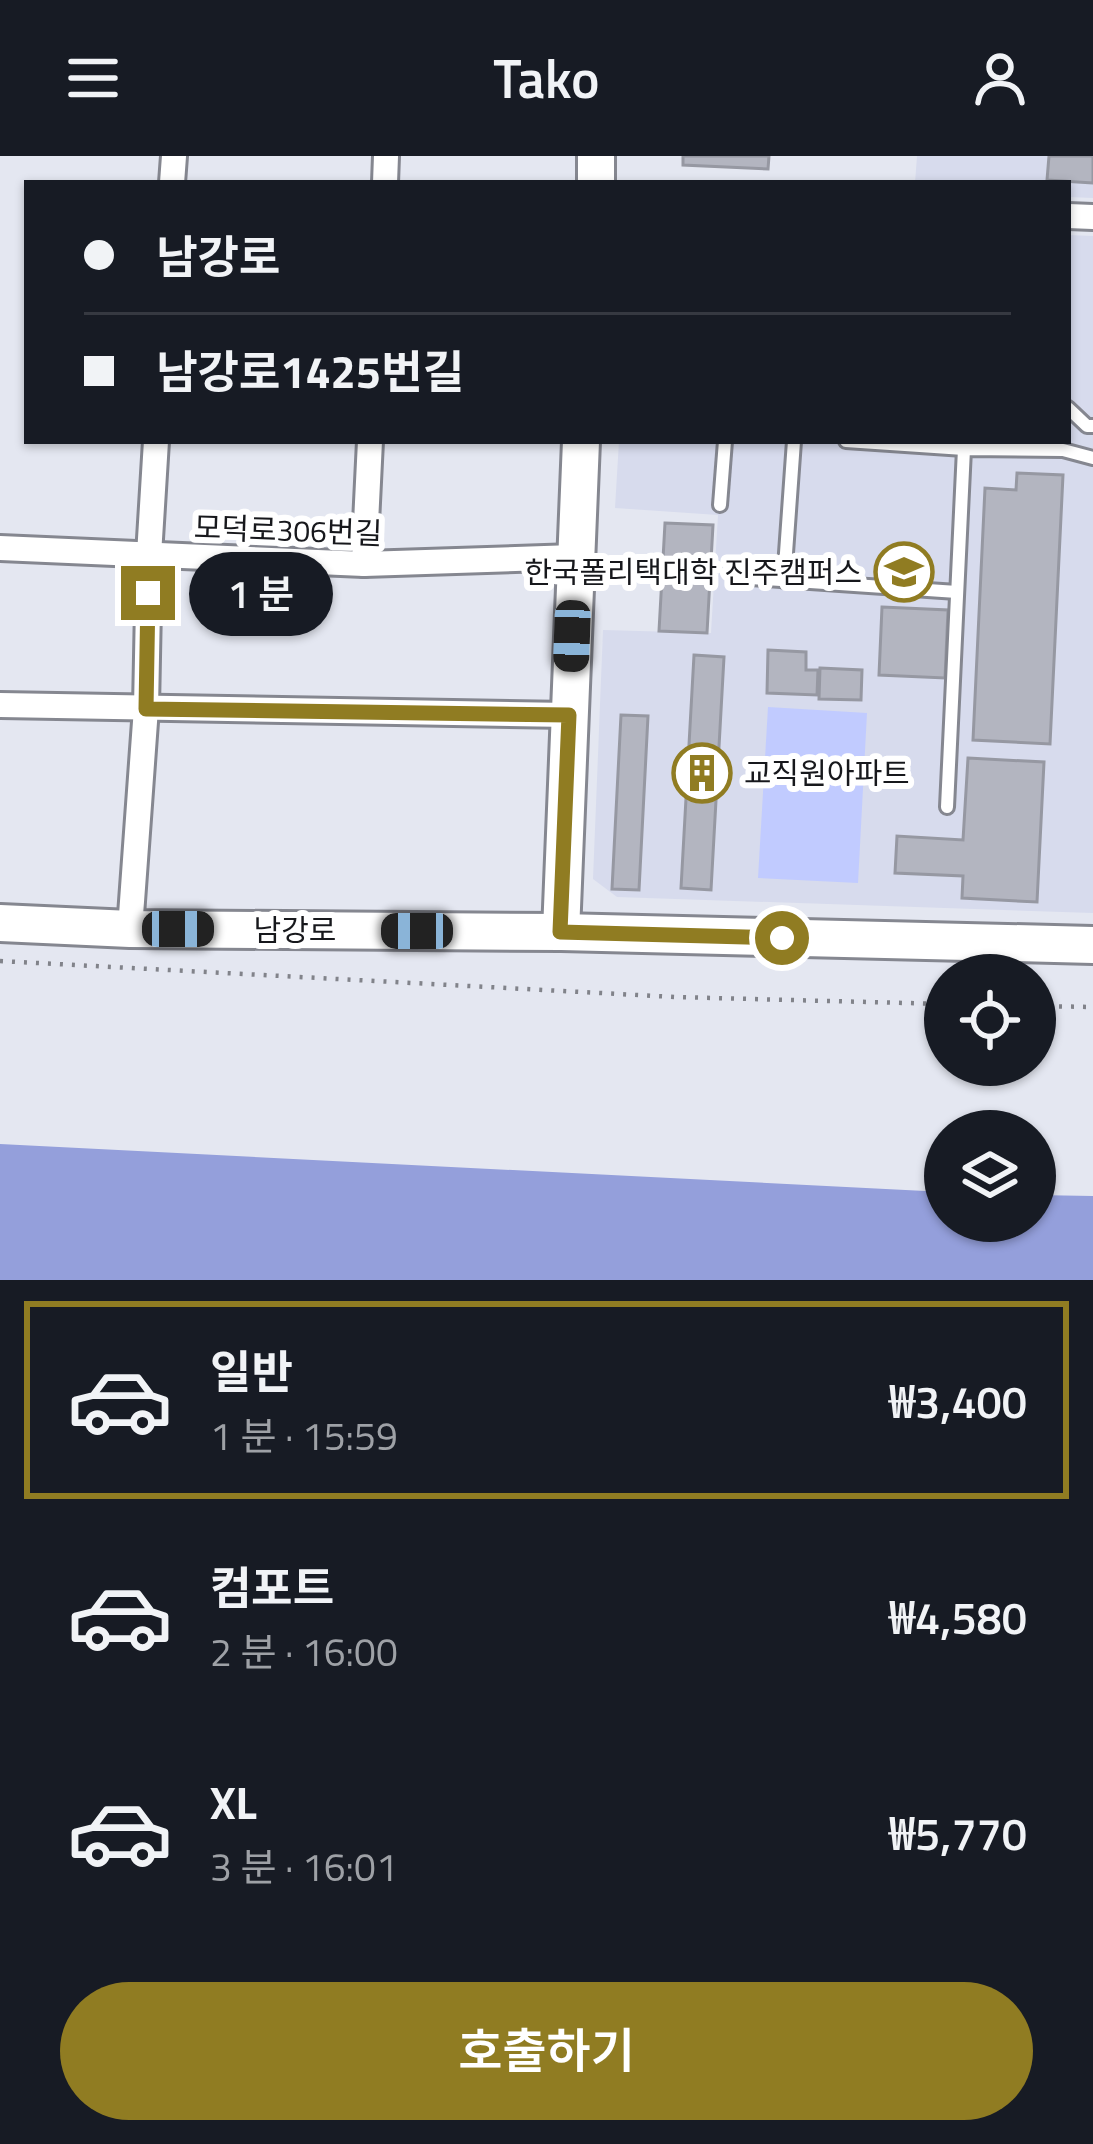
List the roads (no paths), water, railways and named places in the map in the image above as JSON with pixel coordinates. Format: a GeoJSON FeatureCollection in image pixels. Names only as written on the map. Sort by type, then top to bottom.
{"type":"FeatureCollection","features":[{"type":"Feature","properties":{"kind":"street"},"geometry":{"type":"LineString","coordinates":[[130,929],[146,709],[148,555],[156,444]]}},
{"type":"Feature","properties":{"kind":"street"},"geometry":{"type":"LineString","coordinates":[[364,564],[370,444]]}},
{"type":"Feature","properties":{"kind":"street"},"geometry":{"type":"LineString","coordinates":[[560,932],[581,444]]}},
{"type":"Feature","properties":{"kind":"street","name":"모덕로306번길"},"geometry":{"type":"LineString","coordinates":[[0,548],[364,564],[574,557]]}},
{"type":"Feature","properties":{"kind":"street"},"geometry":{"type":"LineString","coordinates":[[0,705],[569,715]]}},
{"type":"Feature","properties":{"kind":"street","name":"남강로"},"geometry":{"type":"LineString","coordinates":[[0,923],[1093,945]]}},
{"type":"Feature","properties":{"kind":"lane"},"geometry":{"type":"LineString","coordinates":[[720,506],[724,444]]}},
{"type":"Feature","properties":{"kind":"lane"},"geometry":{"type":"LineString","coordinates":[[784,581],[794,444]]}},
{"type":"Feature","properties":{"kind":"lane"},"geometry":{"type":"LineString","coordinates":[[946,807],[964,445],[1064,450],[1093,458]]}},
{"type":"Feature","properties":{"kind":"lane"},"geometry":{"type":"LineString","coordinates":[[751,578],[957,592]]}},
{"type":"Feature","properties":{"kind":"place","name":"한국폴리택대학 진주캠퍼스"},"geometry":{"type":"Point","coordinates":[904,572]}},
{"type":"Feature","properties":{"kind":"place","name":"교직원아파트"},"geometry":{"type":"Point","coordinates":[702,773]}}]}
